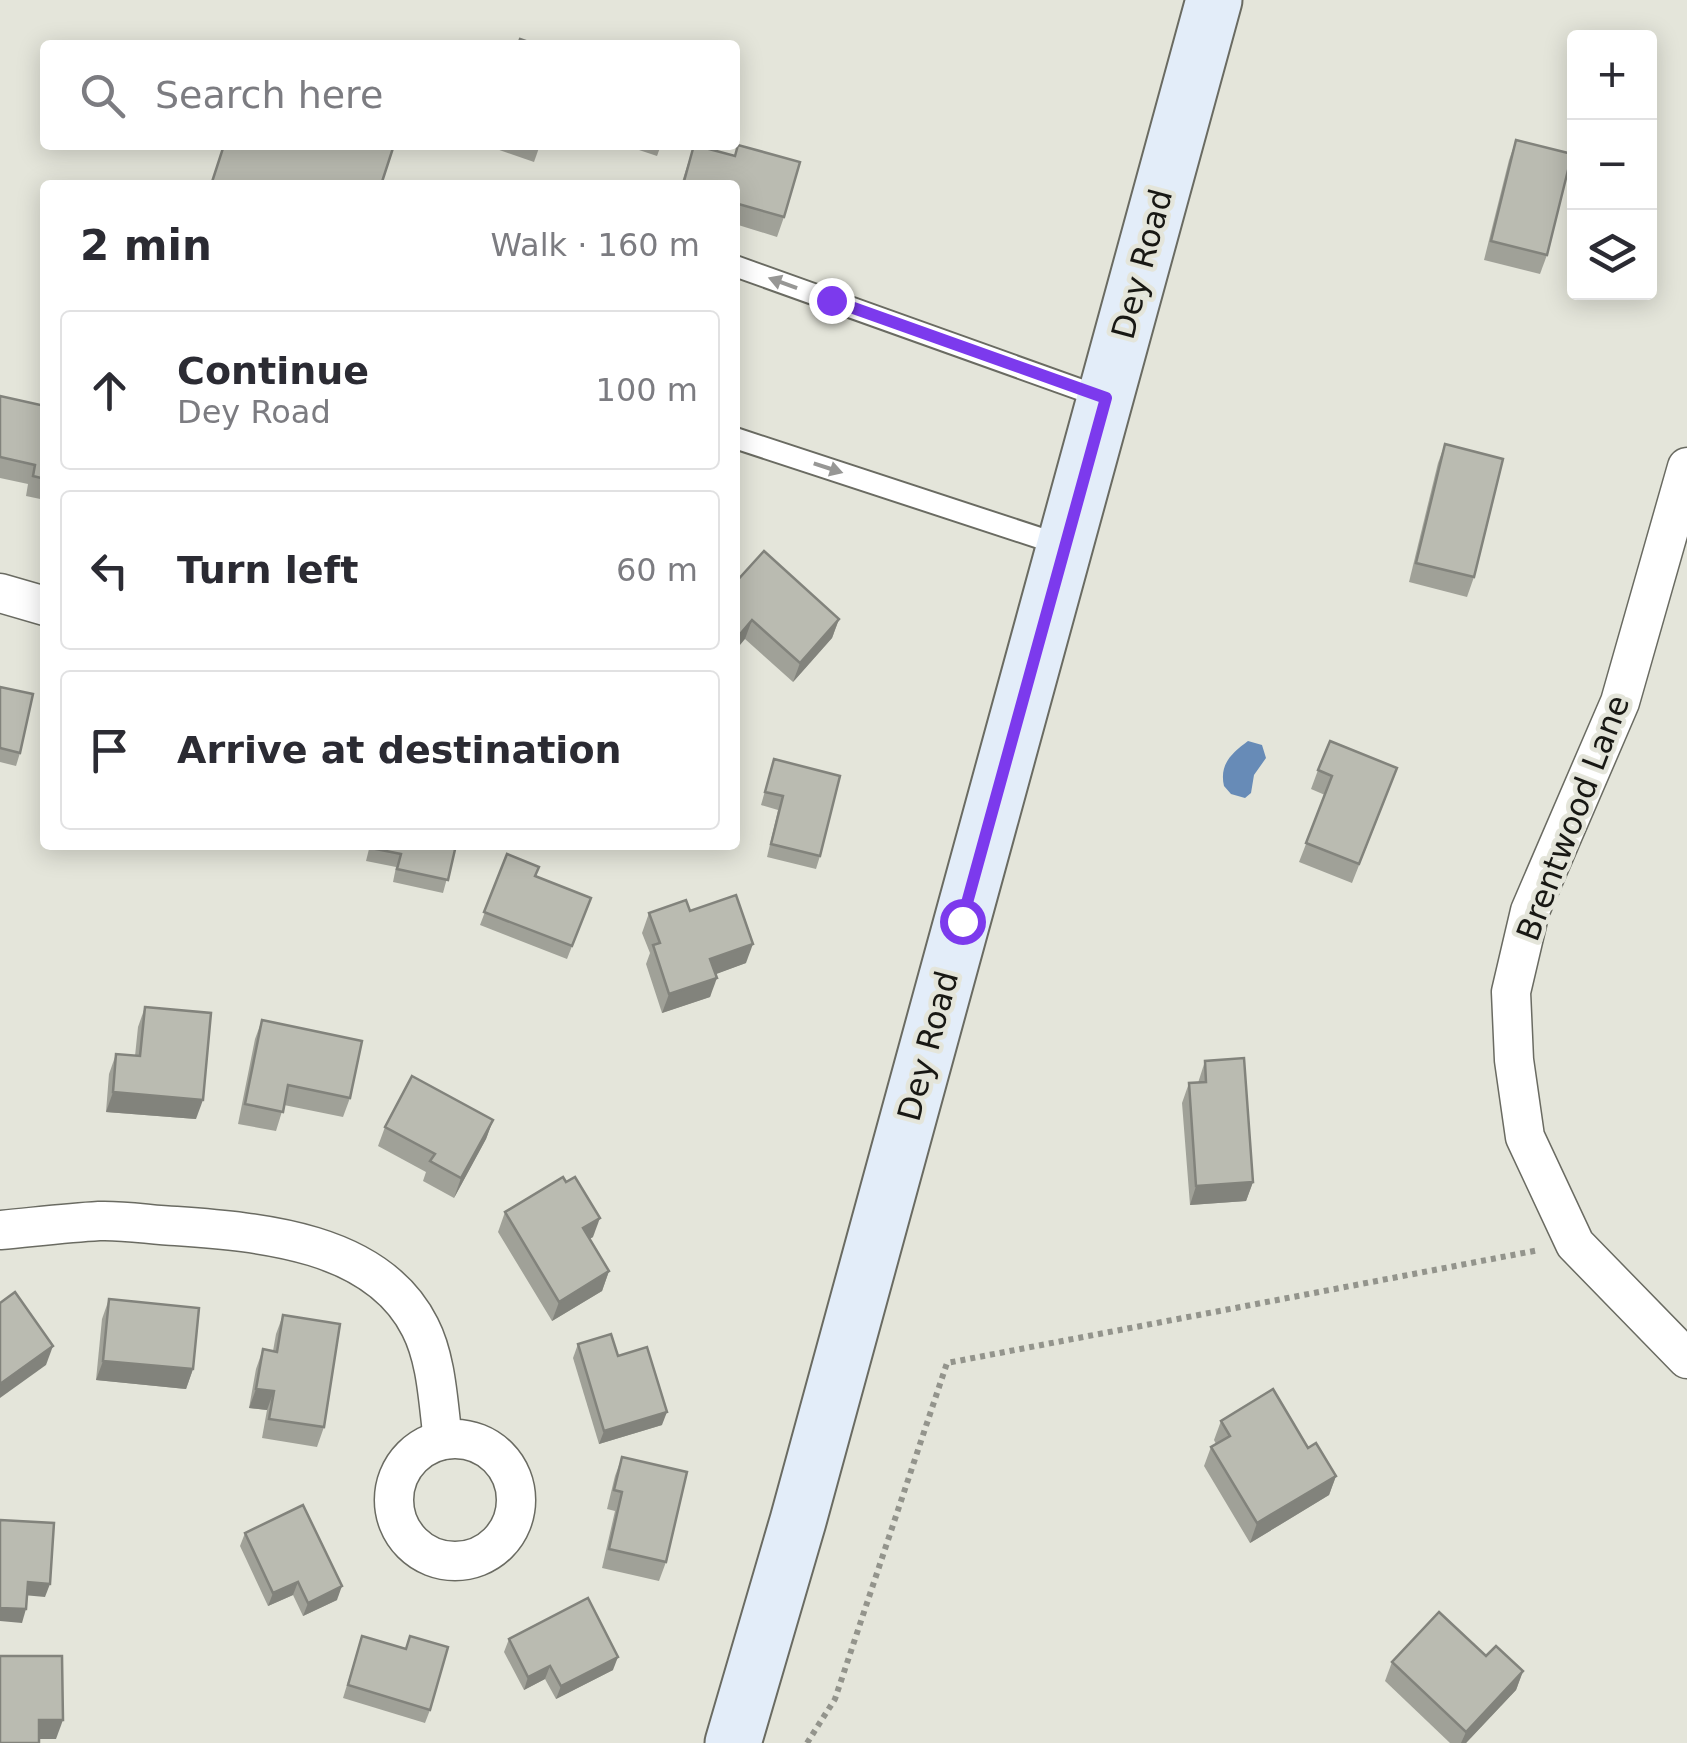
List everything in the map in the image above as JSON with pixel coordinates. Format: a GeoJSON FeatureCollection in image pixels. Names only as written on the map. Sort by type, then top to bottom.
{"type":"FeatureCollection","features":[{"type":"Feature","properties":{"kind":"main road","name":"Dey Road"},"geometry":{"type":"LineString","coordinates":[[733,1743],[798,1521],[1214,0]]}},
{"type":"Feature","properties":{"kind":"street","name":"Brentwood Lane"},"geometry":{"type":"LineString","coordinates":[[1687,467],[1620,702],[1530,911],[1512,992],[1514,1060],[1525,1137],[1575,1244],[1687,1359]]}},
{"type":"Feature","properties":{"kind":"street"},"geometry":{"type":"LineString","coordinates":[[0,594],[40,605]]}},
{"type":"Feature","properties":{"kind":"street"},"geometry":{"type":"LineString","coordinates":[[0,1230],[102,1221],[232,1230],[310,1245],[353,1262],[404,1302],[422,1329],[434,1372],[442,1440]]}},
{"type":"Feature","properties":{"kind":"lane"},"geometry":{"type":"LineString","coordinates":[[740,268],[1106,398]]}},
{"type":"Feature","properties":{"kind":"lane"},"geometry":{"type":"LineString","coordinates":[[740,440],[1065,546]]}},
{"type":"Feature","properties":{"kind":"path"},"geometry":{"type":"LineString","coordinates":[[806,1743],[835,1699],[947,1363],[1575,1244]]}},
{"type":"Feature","properties":{"kind":"water"},"geometry":{"type":"Polygon","coordinates":[[[1248,741],[1262,745],[1266,758],[1245,798],[1231,794],[1224,786],[1223,771],[1228,760],[1248,741]]]}},
{"type":"Feature","properties":{"kind":"building"},"geometry":{"type":"Polygon","coordinates":[[[1516,140],[1567,153],[1567,174],[1547,255],[1491,241],[1516,140]]]}},
{"type":"Feature","properties":{"kind":"building"},"geometry":{"type":"Polygon","coordinates":[[[740,146],[800,162],[784,217],[740,204],[740,180],[684,180],[693,150],[735,156],[740,146]]]}},
{"type":"Feature","properties":{"kind":"building"},"geometry":{"type":"Polygon","coordinates":[[[222,150],[392,150],[383,180],[213,180],[222,150]]]}},
{"type":"Feature","properties":{"kind":"building"},"geometry":{"type":"Polygon","coordinates":[[[0,396],[40,405],[40,478],[33,476],[35,465],[0,457],[0,396]]]}},
{"type":"Feature","properties":{"kind":"building"},"geometry":{"type":"Polygon","coordinates":[[[1445,444],[1503,459],[1474,577],[1416,563],[1445,444]]]}},
{"type":"Feature","properties":{"kind":"building"},"geometry":{"type":"Polygon","coordinates":[[[764,551],[839,619],[800,663],[752,620],[740,634],[740,577],[764,551]]]}},
{"type":"Feature","properties":{"kind":"building"},"geometry":{"type":"Polygon","coordinates":[[[0,687],[33,694],[20,753],[0,748],[0,687]]]}},
{"type":"Feature","properties":{"kind":"building"},"geometry":{"type":"Polygon","coordinates":[[[1330,741],[1397,768],[1359,864],[1306,843],[1332,776],[1318,770],[1330,741]]]}},
{"type":"Feature","properties":{"kind":"building"},"geometry":{"type":"Polygon","coordinates":[[[774,759],[840,776],[820,856],[771,844],[783,796],[765,792],[774,759]]]}},
{"type":"Feature","properties":{"kind":"building"},"geometry":{"type":"Polygon","coordinates":[[[381,850],[455,850],[448,880],[397,869],[401,854],[381,850]]]}},
{"type":"Feature","properties":{"kind":"building"},"geometry":{"type":"Polygon","coordinates":[[[507,854],[539,867],[535,876],[591,898],[572,946],[484,912],[507,854]]]}},
{"type":"Feature","properties":{"kind":"building"},"geometry":{"type":"Polygon","coordinates":[[[736,895],[753,944],[710,959],[717,978],[669,994],[653,945],[660,943],[649,913],[686,900],[690,911],[736,895]]]}},
{"type":"Feature","properties":{"kind":"building"},"geometry":{"type":"Polygon","coordinates":[[[145,1007],[211,1013],[203,1100],[113,1092],[116,1054],[140,1056],[145,1007]]]}},
{"type":"Feature","properties":{"kind":"building"},"geometry":{"type":"Polygon","coordinates":[[[262,1020],[362,1041],[350,1098],[288,1085],[283,1112],[245,1104],[262,1020]]]}},
{"type":"Feature","properties":{"kind":"building"},"geometry":{"type":"Polygon","coordinates":[[[1244,1058],[1253,1182],[1196,1186],[1189,1083],[1206,1082],[1205,1061],[1244,1058]]]}},
{"type":"Feature","properties":{"kind":"building"},"geometry":{"type":"Polygon","coordinates":[[[412,1076],[493,1120],[461,1178],[430,1161],[435,1154],[385,1127],[412,1076]]]}},
{"type":"Feature","properties":{"kind":"building"},"geometry":{"type":"Polygon","coordinates":[[[563,1177],[566,1182],[575,1177],[600,1218],[583,1228],[609,1271],[559,1302],[505,1212],[563,1177]]]}},
{"type":"Feature","properties":{"kind":"building"},"geometry":{"type":"Polygon","coordinates":[[[15,1292],[53,1346],[0,1384],[0,1303],[15,1292]]]}},
{"type":"Feature","properties":{"kind":"building"},"geometry":{"type":"Polygon","coordinates":[[[109,1299],[199,1308],[193,1369],[103,1361],[109,1299]]]}},
{"type":"Feature","properties":{"kind":"building"},"geometry":{"type":"Polygon","coordinates":[[[283,1315],[340,1324],[324,1427],[269,1419],[274,1391],[256,1389],[263,1349],[277,1352],[283,1315]]]}},
{"type":"Feature","properties":{"kind":"building"},"geometry":{"type":"Polygon","coordinates":[[[611,1334],[618,1356],[647,1347],[667,1412],[604,1431],[578,1344],[611,1334]]]}},
{"type":"Feature","properties":{"kind":"building"},"geometry":{"type":"Polygon","coordinates":[[[1273,1389],[1308,1448],[1316,1443],[1336,1476],[1257,1523],[1211,1447],[1230,1436],[1221,1421],[1273,1389]]]}},
{"type":"Feature","properties":{"kind":"building"},"geometry":{"type":"Polygon","coordinates":[[[622,1457],[687,1472],[666,1562],[609,1549],[622,1492],[614,1490],[622,1457]]]}},
{"type":"Feature","properties":{"kind":"building"},"geometry":{"type":"Polygon","coordinates":[[[303,1505],[342,1586],[308,1603],[298,1582],[273,1593],[245,1533],[303,1505]]]}},
{"type":"Feature","properties":{"kind":"building"},"geometry":{"type":"Polygon","coordinates":[[[0,1520],[54,1523],[50,1584],[28,1582],[26,1609],[0,1608],[0,1520]]]}},
{"type":"Feature","properties":{"kind":"building"},"geometry":{"type":"Polygon","coordinates":[[[588,1598],[618,1657],[561,1686],[550,1666],[528,1677],[509,1639],[588,1598]]]}},
{"type":"Feature","properties":{"kind":"building"},"geometry":{"type":"Polygon","coordinates":[[[1439,1612],[1486,1656],[1496,1646],[1523,1671],[1466,1732],[1392,1662],[1439,1612]]]}},
{"type":"Feature","properties":{"kind":"building"},"geometry":{"type":"Polygon","coordinates":[[[362,1636],[406,1649],[410,1636],[448,1647],[430,1710],[348,1685],[362,1636]]]}},
{"type":"Feature","properties":{"kind":"building"},"geometry":{"type":"Polygon","coordinates":[[[0,1656],[62,1656],[63,1720],[39,1720],[39,1743],[0,1743],[0,1656]]]}},
{"type":"Feature","properties":{"kind":"route"},"geometry":{"type":"LineString","coordinates":[[831,300],[1106,398],[962,921]]}}]}
